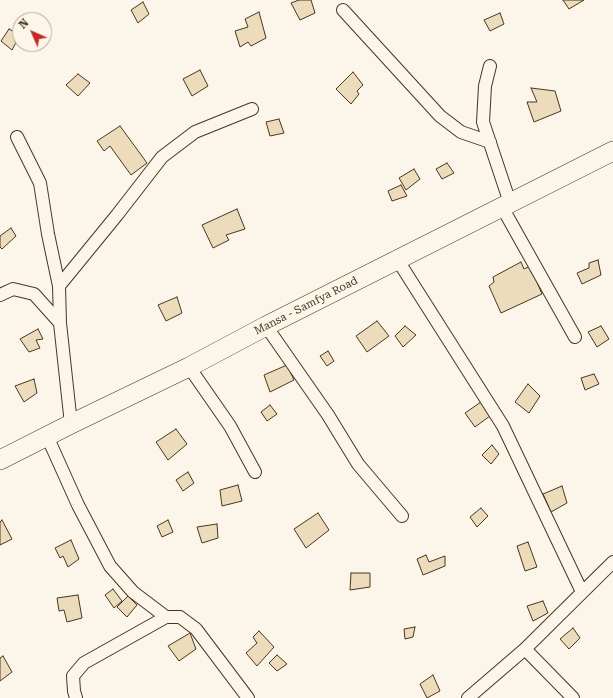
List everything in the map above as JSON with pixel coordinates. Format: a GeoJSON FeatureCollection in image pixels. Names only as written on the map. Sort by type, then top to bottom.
{"type":"FeatureCollection","features":[{"type":"Feature","properties":{"kind":"main road","name":"Mansa - Samfya Road"},"geometry":{"type":"LineString","coordinates":[[0,460],[189,367],[397,259],[613,152]]}},
{"type":"Feature","properties":{"kind":"street"},"geometry":{"type":"LineString","coordinates":[[342,10],[440,116],[461,132],[490,142]]}},
{"type":"Feature","properties":{"kind":"street"},"geometry":{"type":"LineString","coordinates":[[490,66],[485,86],[483,122],[490,142],[506,205],[575,337]]}},
{"type":"Feature","properties":{"kind":"street"},"geometry":{"type":"LineString","coordinates":[[59,286],[118,215],[162,157],[195,132],[252,109]]}},
{"type":"Feature","properties":{"kind":"street"},"geometry":{"type":"LineString","coordinates":[[17,137],[40,183],[48,234],[59,286],[60,323],[71,424]]}},
{"type":"Feature","properties":{"kind":"street"},"geometry":{"type":"LineString","coordinates":[[397,259],[503,426],[582,592]]}},
{"type":"Feature","properties":{"kind":"street"},"geometry":{"type":"LineString","coordinates":[[0,295],[13,289],[34,294],[60,323]]}},
{"type":"Feature","properties":{"kind":"street"},"geometry":{"type":"LineString","coordinates":[[266,326],[328,415],[358,464],[402,516]]}},
{"type":"Feature","properties":{"kind":"street"},"geometry":{"type":"LineString","coordinates":[[189,367],[230,426],[255,472]]}},
{"type":"Feature","properties":{"kind":"street"},"geometry":{"type":"LineString","coordinates":[[47,436],[78,505],[110,566],[133,592],[166,617]]}},
{"type":"Feature","properties":{"kind":"street"},"geometry":{"type":"LineString","coordinates":[[468,698],[525,649],[582,592],[611,566]]}},
{"type":"Feature","properties":{"kind":"street"},"geometry":{"type":"LineString","coordinates":[[76,698],[73,676],[84,663],[166,617],[180,617],[196,630],[248,698]]}},
{"type":"Feature","properties":{"kind":"street"},"geometry":{"type":"LineString","coordinates":[[525,649],[573,698]]}},
{"type":"Feature","properties":{"kind":"building"},"geometry":{"type":"Polygon","coordinates":[[[299,0],[311,0],[315,13],[300,20],[291,3],[299,0]]]}},
{"type":"Feature","properties":{"kind":"building"},"geometry":{"type":"Polygon","coordinates":[[[563,0],[584,0],[569,9],[563,0]]]}},
{"type":"Feature","properties":{"kind":"building"},"geometry":{"type":"Polygon","coordinates":[[[143,2],[149,14],[138,23],[131,10],[143,2]]]}},
{"type":"Feature","properties":{"kind":"building"},"geometry":{"type":"Polygon","coordinates":[[[259,12],[266,38],[251,46],[248,42],[240,47],[235,31],[248,27],[245,19],[259,12]]]}},
{"type":"Feature","properties":{"kind":"building"},"geometry":{"type":"Polygon","coordinates":[[[500,13],[504,24],[490,31],[484,20],[500,13]]]}},
{"type":"Feature","properties":{"kind":"building"},"geometry":{"type":"Polygon","coordinates":[[[9,29],[12,31],[12,50],[1,41],[9,29]]]}},
{"type":"Feature","properties":{"kind":"building"},"geometry":{"type":"Polygon","coordinates":[[[200,70],[208,86],[192,96],[183,79],[200,70]]]}},
{"type":"Feature","properties":{"kind":"building"},"geometry":{"type":"Polygon","coordinates":[[[353,72],[363,85],[357,91],[359,94],[351,104],[336,89],[353,72]]]}},
{"type":"Feature","properties":{"kind":"building"},"geometry":{"type":"Polygon","coordinates":[[[78,74],[90,83],[78,96],[66,85],[78,74]]]}},
{"type":"Feature","properties":{"kind":"building"},"geometry":{"type":"Polygon","coordinates":[[[531,88],[555,91],[561,111],[534,122],[527,102],[537,102],[531,88]]]}},
{"type":"Feature","properties":{"kind":"building"},"geometry":{"type":"Polygon","coordinates":[[[279,119],[284,133],[270,136],[266,122],[279,119]]]}},
{"type":"Feature","properties":{"kind":"building"},"geometry":{"type":"Polygon","coordinates":[[[120,126],[147,163],[131,175],[110,146],[104,151],[97,141],[120,126]]]}},
{"type":"Feature","properties":{"kind":"building"},"geometry":{"type":"Polygon","coordinates":[[[447,163],[454,173],[442,179],[436,169],[447,163]]]}},
{"type":"Feature","properties":{"kind":"building"},"geometry":{"type":"Polygon","coordinates":[[[414,169],[420,179],[406,190],[399,178],[414,169]]]}},
{"type":"Feature","properties":{"kind":"building"},"geometry":{"type":"Polygon","coordinates":[[[401,185],[407,196],[392,201],[388,191],[401,185]]]}},
{"type":"Feature","properties":{"kind":"building"},"geometry":{"type":"Polygon","coordinates":[[[237,209],[245,229],[226,235],[229,240],[213,248],[202,225],[237,209]]]}},
{"type":"Feature","properties":{"kind":"building"},"geometry":{"type":"Polygon","coordinates":[[[11,228],[16,236],[2,249],[0,247],[0,236],[11,228]]]}},
{"type":"Feature","properties":{"kind":"building"},"geometry":{"type":"Polygon","coordinates":[[[598,260],[601,275],[582,284],[577,273],[589,268],[589,263],[598,260]]]}},
{"type":"Feature","properties":{"kind":"building"},"geometry":{"type":"Polygon","coordinates":[[[521,262],[524,269],[530,266],[542,294],[501,313],[489,286],[494,282],[493,277],[521,262]]]}},
{"type":"Feature","properties":{"kind":"building"},"geometry":{"type":"Polygon","coordinates":[[[177,297],[182,313],[166,321],[158,305],[177,297]]]}},
{"type":"Feature","properties":{"kind":"building"},"geometry":{"type":"Polygon","coordinates":[[[377,321],[389,336],[367,352],[356,336],[377,321]]]}},
{"type":"Feature","properties":{"kind":"building"},"geometry":{"type":"Polygon","coordinates":[[[405,326],[416,335],[403,347],[395,336],[405,326]]]}},
{"type":"Feature","properties":{"kind":"building"},"geometry":{"type":"Polygon","coordinates":[[[601,326],[609,339],[597,347],[588,332],[601,326]]]}},
{"type":"Feature","properties":{"kind":"building"},"geometry":{"type":"Polygon","coordinates":[[[38,329],[43,339],[36,340],[40,348],[29,352],[20,339],[38,329]]]}},
{"type":"Feature","properties":{"kind":"building"},"geometry":{"type":"Polygon","coordinates":[[[328,351],[334,361],[327,366],[320,356],[328,351]]]}},
{"type":"Feature","properties":{"kind":"building"},"geometry":{"type":"Polygon","coordinates":[[[287,365],[294,380],[270,392],[264,375],[287,365]]]}},
{"type":"Feature","properties":{"kind":"building"},"geometry":{"type":"Polygon","coordinates":[[[594,374],[599,384],[585,390],[581,378],[594,374]]]}},
{"type":"Feature","properties":{"kind":"building"},"geometry":{"type":"Polygon","coordinates":[[[34,379],[37,393],[24,402],[15,386],[34,379]]]}},
{"type":"Feature","properties":{"kind":"building"},"geometry":{"type":"Polygon","coordinates":[[[528,384],[540,396],[529,413],[515,402],[528,384]]]}},
{"type":"Feature","properties":{"kind":"building"},"geometry":{"type":"Polygon","coordinates":[[[481,402],[490,416],[475,427],[465,413],[481,402]]]}},
{"type":"Feature","properties":{"kind":"building"},"geometry":{"type":"Polygon","coordinates":[[[270,405],[277,414],[267,421],[261,412],[270,405]]]}},
{"type":"Feature","properties":{"kind":"building"},"geometry":{"type":"Polygon","coordinates":[[[176,429],[187,444],[168,460],[156,442],[176,429]]]}},
{"type":"Feature","properties":{"kind":"building"},"geometry":{"type":"Polygon","coordinates":[[[492,445],[499,454],[491,464],[482,455],[492,445]]]}},
{"type":"Feature","properties":{"kind":"building"},"geometry":{"type":"Polygon","coordinates":[[[188,472],[194,483],[183,491],[176,480],[188,472]]]}},
{"type":"Feature","properties":{"kind":"building"},"geometry":{"type":"Polygon","coordinates":[[[238,485],[242,501],[222,506],[220,490],[238,485]]]}},
{"type":"Feature","properties":{"kind":"building"},"geometry":{"type":"Polygon","coordinates":[[[562,486],[567,503],[551,512],[543,494],[562,486]]]}},
{"type":"Feature","properties":{"kind":"building"},"geometry":{"type":"Polygon","coordinates":[[[481,508],[488,516],[477,527],[470,517],[481,508]]]}},
{"type":"Feature","properties":{"kind":"building"},"geometry":{"type":"Polygon","coordinates":[[[318,513],[329,530],[306,548],[294,529],[318,513]]]}},
{"type":"Feature","properties":{"kind":"building"},"geometry":{"type":"Polygon","coordinates":[[[2,520],[12,539],[0,545],[0,522],[2,520]]]}},
{"type":"Feature","properties":{"kind":"building"},"geometry":{"type":"Polygon","coordinates":[[[168,520],[173,532],[162,537],[157,526],[168,520]]]}},
{"type":"Feature","properties":{"kind":"building"},"geometry":{"type":"Polygon","coordinates":[[[217,524],[218,538],[202,543],[197,527],[217,524]]]}},
{"type":"Feature","properties":{"kind":"building"},"geometry":{"type":"Polygon","coordinates":[[[71,540],[79,559],[68,567],[63,556],[60,558],[55,548],[71,540]]]}},
{"type":"Feature","properties":{"kind":"building"},"geometry":{"type":"Polygon","coordinates":[[[528,542],[537,567],[525,571],[517,546],[528,542]]]}},
{"type":"Feature","properties":{"kind":"building"},"geometry":{"type":"Polygon","coordinates":[[[426,555],[429,562],[445,556],[445,566],[423,575],[417,559],[426,555]]]}},
{"type":"Feature","properties":{"kind":"building"},"geometry":{"type":"Polygon","coordinates":[[[351,573],[370,573],[370,587],[350,590],[351,573]]]}},
{"type":"Feature","properties":{"kind":"building"},"geometry":{"type":"Polygon","coordinates":[[[113,589],[122,601],[114,608],[105,595],[113,589]]]}},
{"type":"Feature","properties":{"kind":"building"},"geometry":{"type":"Polygon","coordinates":[[[78,595],[82,618],[67,622],[64,610],[59,611],[57,598],[78,595]]]}},
{"type":"Feature","properties":{"kind":"building"},"geometry":{"type":"Polygon","coordinates":[[[128,596],[137,605],[127,617],[117,607],[128,596]]]}},
{"type":"Feature","properties":{"kind":"building"},"geometry":{"type":"Polygon","coordinates":[[[543,601],[548,613],[533,621],[527,606],[543,601]]]}},
{"type":"Feature","properties":{"kind":"building"},"geometry":{"type":"Polygon","coordinates":[[[415,627],[413,637],[405,639],[404,629],[415,627]]]}},
{"type":"Feature","properties":{"kind":"building"},"geometry":{"type":"Polygon","coordinates":[[[573,628],[580,638],[569,649],[560,639],[573,628]]]}},
{"type":"Feature","properties":{"kind":"building"},"geometry":{"type":"Polygon","coordinates":[[[259,631],[274,647],[257,666],[246,653],[257,643],[253,637],[259,631]]]}},
{"type":"Feature","properties":{"kind":"building"},"geometry":{"type":"Polygon","coordinates":[[[190,633],[196,649],[179,661],[168,646],[190,633]]]}},
{"type":"Feature","properties":{"kind":"building"},"geometry":{"type":"Polygon","coordinates":[[[277,655],[287,664],[277,671],[269,663],[277,655]]]}},
{"type":"Feature","properties":{"kind":"building"},"geometry":{"type":"Polygon","coordinates":[[[3,656],[12,672],[0,681],[0,658],[3,656]]]}},
{"type":"Feature","properties":{"kind":"building"},"geometry":{"type":"Polygon","coordinates":[[[433,675],[440,691],[427,698],[420,684],[433,675]]]}}]}
